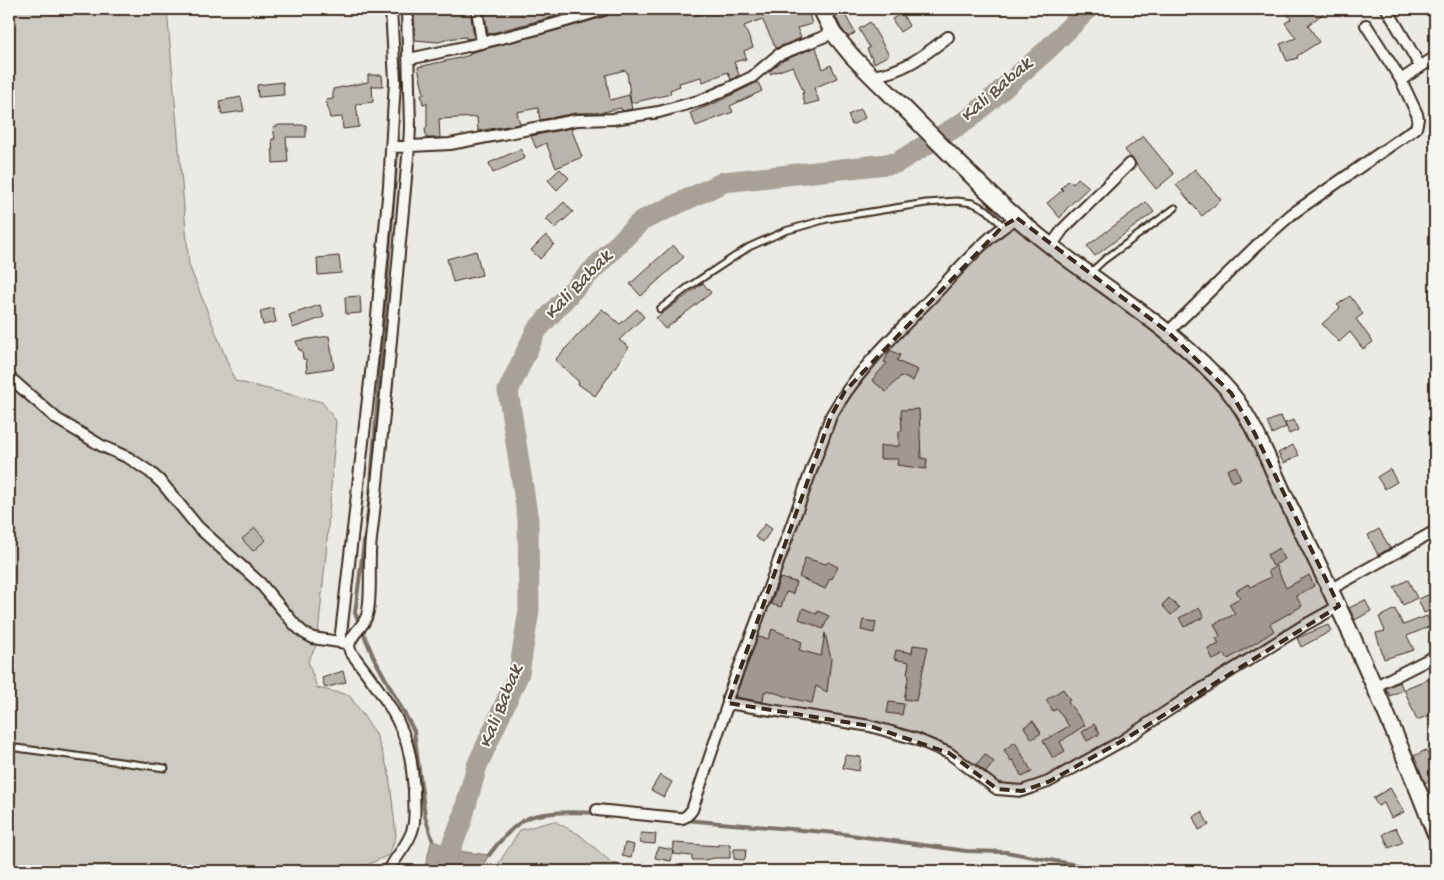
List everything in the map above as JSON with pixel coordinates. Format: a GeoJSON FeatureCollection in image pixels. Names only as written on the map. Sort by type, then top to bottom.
{"type":"FeatureCollection","features":[{"type":"Feature","properties":{"kind":"street"},"geometry":{"type":"LineString","coordinates":[[9,377],[57,418],[102,446],[129,458],[150,472],[162,483],[198,527],[260,583],[304,634],[313,638],[344,642],[356,633],[364,624],[369,605],[389,186],[400,147],[392,9]]}},
{"type":"Feature","properties":{"kind":"street"},"geometry":{"type":"LineString","coordinates":[[389,871],[393,861],[408,842],[413,829],[414,805],[410,755],[402,730],[386,701],[344,642],[383,339],[409,58],[407,9]]}},
{"type":"Feature","properties":{"kind":"street"},"geometry":{"type":"LineString","coordinates":[[477,9],[482,43]]}},
{"type":"Feature","properties":{"kind":"street"},"geometry":{"type":"LineString","coordinates":[[409,58],[482,43],[568,21],[605,9]]}},
{"type":"Feature","properties":{"kind":"street"},"geometry":{"type":"LineString","coordinates":[[821,9],[834,33],[872,76],[987,191],[1016,218],[1051,246],[1168,332],[1220,380],[1239,404],[1331,588],[1435,834]]}},
{"type":"Feature","properties":{"kind":"street"},"geometry":{"type":"LineString","coordinates":[[1392,10],[1420,66]]}},
{"type":"Feature","properties":{"kind":"street"},"geometry":{"type":"LineString","coordinates":[[1168,332],[1280,224],[1416,128],[1417,114],[1401,80],[1366,25]]}},
{"type":"Feature","properties":{"kind":"street"},"geometry":{"type":"LineString","coordinates":[[400,147],[474,140],[576,120],[613,119],[659,112],[702,100],[727,90],[752,77],[778,55],[834,33]]}},
{"type":"Feature","properties":{"kind":"street"},"geometry":{"type":"LineString","coordinates":[[872,76],[888,74],[901,69],[923,56],[948,37]]}},
{"type":"Feature","properties":{"kind":"street"},"geometry":{"type":"LineString","coordinates":[[1401,80],[1435,56]]}},
{"type":"Feature","properties":{"kind":"street"},"geometry":{"type":"LineString","coordinates":[[1051,246],[1063,229],[1129,164]]}},
{"type":"Feature","properties":{"kind":"street"},"geometry":{"type":"LineString","coordinates":[[597,810],[682,819],[692,810],[728,703],[728,697],[837,404],[857,376],[880,351],[978,250],[1003,226],[1016,218]]}},
{"type":"Feature","properties":{"kind":"street"},"geometry":{"type":"LineString","coordinates":[[1331,588],[1435,530]]}},
{"type":"Feature","properties":{"kind":"street"},"geometry":{"type":"LineString","coordinates":[[728,703],[870,726],[916,739],[949,753],[997,789],[1022,790],[1048,782],[1122,741],[1184,700],[1303,626],[1339,606]]}},
{"type":"Feature","properties":{"kind":"street"},"geometry":{"type":"LineString","coordinates":[[1374,687],[1435,656]]}},
{"type":"Feature","properties":{"kind":"lane"},"geometry":{"type":"LineString","coordinates":[[660,309],[687,288],[749,247],[785,231],[827,219],[926,203],[957,200],[974,203],[987,210],[1003,226]]}},
{"type":"Feature","properties":{"kind":"lane"},"geometry":{"type":"LineString","coordinates":[[1089,274],[1104,260],[1174,208]]}},
{"type":"Feature","properties":{"kind":"lane"},"geometry":{"type":"LineString","coordinates":[[9,747],[165,768]]}},
{"type":"Feature","properties":{"kind":"highlighted area"},"geometry":{"type":"Polygon","coordinates":[[[1017,218],[1168,332],[1231,393],[1254,432],[1339,606],[1122,741],[1048,782],[1022,791],[997,789],[949,753],[870,726],[728,703],[831,416],[845,391],[1003,226],[1017,218]]]}},
{"type":"Feature","properties":{"kind":"shaded area"},"geometry":{"type":"Polygon","coordinates":[[[9,9],[167,9],[189,265],[235,381],[322,402],[336,421],[317,644],[308,661],[317,688],[349,695],[376,734],[389,773],[396,836],[389,855],[360,868],[360,871],[9,871],[9,9]]]}},
{"type":"Feature","properties":{"kind":"shaded area"},"geometry":{"type":"Polygon","coordinates":[[[554,821],[580,835],[612,863],[645,871],[494,871],[520,830],[554,821]]]}},
{"type":"Feature","properties":{"kind":"shaded area"},"geometry":{"type":"Polygon","coordinates":[[[432,839],[450,850],[489,855],[480,871],[424,871],[432,839]]]}},
{"type":"Feature","properties":{"kind":"building"},"geometry":{"type":"Polygon","coordinates":[[[414,9],[470,9],[474,38],[445,39],[438,42],[415,40],[414,9]]]}},
{"type":"Feature","properties":{"kind":"building"},"geometry":{"type":"Polygon","coordinates":[[[484,9],[583,9],[488,34],[484,9]]]}},
{"type":"Feature","properties":{"kind":"building"},"geometry":{"type":"Polygon","coordinates":[[[629,9],[688,9],[692,16],[714,9],[715,12],[742,9],[744,15],[758,9],[806,9],[812,24],[797,28],[801,38],[776,48],[762,19],[744,26],[753,47],[744,51],[746,59],[734,62],[739,75],[731,80],[728,72],[703,82],[701,77],[679,83],[680,86],[670,90],[671,94],[631,103],[627,72],[625,70],[606,75],[610,100],[629,95],[632,109],[622,111],[621,108],[599,113],[576,113],[540,120],[538,108],[517,112],[520,124],[478,131],[477,117],[439,119],[440,138],[426,138],[427,103],[423,104],[421,94],[424,94],[418,67],[470,55],[469,53],[607,16],[611,12],[613,14],[629,9]]]}},
{"type":"Feature","properties":{"kind":"building"},"geometry":{"type":"Polygon","coordinates":[[[832,9],[842,9],[855,33],[848,37],[841,28],[832,9]]]}},
{"type":"Feature","properties":{"kind":"building"},"geometry":{"type":"Polygon","coordinates":[[[1284,9],[1329,9],[1308,25],[1319,42],[1297,56],[1298,58],[1287,61],[1280,44],[1296,38],[1285,23],[1291,19],[1284,9]]]}},
{"type":"Feature","properties":{"kind":"building"},"geometry":{"type":"Polygon","coordinates":[[[902,13],[909,26],[900,32],[892,19],[902,13]]]}},
{"type":"Feature","properties":{"kind":"building"},"geometry":{"type":"Polygon","coordinates":[[[870,22],[889,55],[874,63],[867,49],[870,48],[859,29],[870,22]]]}},
{"type":"Feature","properties":{"kind":"building"},"geometry":{"type":"Polygon","coordinates":[[[816,47],[823,69],[831,65],[837,78],[814,88],[819,101],[805,105],[802,93],[804,93],[793,66],[770,74],[769,72],[782,61],[816,47]]]}},
{"type":"Feature","properties":{"kind":"building"},"geometry":{"type":"Polygon","coordinates":[[[368,75],[382,75],[383,86],[372,86],[373,102],[356,104],[359,127],[343,129],[342,117],[330,118],[326,100],[333,99],[333,89],[368,82],[368,75]]]}},
{"type":"Feature","properties":{"kind":"building"},"geometry":{"type":"Polygon","coordinates":[[[283,82],[284,95],[258,97],[257,85],[283,82]]]}},
{"type":"Feature","properties":{"kind":"building"},"geometry":{"type":"Polygon","coordinates":[[[758,82],[762,91],[730,106],[733,112],[696,126],[690,113],[758,82]]]}},
{"type":"Feature","properties":{"kind":"building"},"geometry":{"type":"Polygon","coordinates":[[[241,97],[244,111],[222,114],[219,101],[241,97]]]}},
{"type":"Feature","properties":{"kind":"building"},"geometry":{"type":"Polygon","coordinates":[[[861,109],[865,118],[852,125],[848,115],[861,109]]]}},
{"type":"Feature","properties":{"kind":"building"},"geometry":{"type":"Polygon","coordinates":[[[280,125],[306,125],[306,137],[286,137],[288,162],[273,163],[272,139],[275,139],[273,127],[280,125]]]}},
{"type":"Feature","properties":{"kind":"building"},"geometry":{"type":"Polygon","coordinates":[[[571,128],[582,157],[556,168],[546,143],[536,148],[531,136],[571,128]]]}},
{"type":"Feature","properties":{"kind":"building"},"geometry":{"type":"Polygon","coordinates":[[[1143,136],[1174,174],[1156,189],[1125,150],[1143,136]]]}},
{"type":"Feature","properties":{"kind":"building"},"geometry":{"type":"Polygon","coordinates":[[[521,149],[525,158],[493,173],[489,163],[521,149]]]}},
{"type":"Feature","properties":{"kind":"building"},"geometry":{"type":"Polygon","coordinates":[[[560,169],[569,178],[557,190],[548,180],[560,169]]]}},
{"type":"Feature","properties":{"kind":"building"},"geometry":{"type":"Polygon","coordinates":[[[1195,169],[1221,200],[1202,216],[1176,185],[1195,169]]]}},
{"type":"Feature","properties":{"kind":"building"},"geometry":{"type":"Polygon","coordinates":[[[1078,178],[1089,187],[1067,208],[1060,218],[1047,203],[1063,190],[1061,188],[1069,180],[1073,184],[1078,178]]]}},
{"type":"Feature","properties":{"kind":"building"},"geometry":{"type":"Polygon","coordinates":[[[564,202],[573,212],[555,228],[546,219],[564,202]]]}},
{"type":"Feature","properties":{"kind":"building"},"geometry":{"type":"Polygon","coordinates":[[[1146,202],[1154,212],[1095,256],[1087,246],[1146,202]]]}},
{"type":"Feature","properties":{"kind":"building"},"geometry":{"type":"Polygon","coordinates":[[[546,235],[554,244],[540,259],[531,250],[546,235]]]}},
{"type":"Feature","properties":{"kind":"building"},"geometry":{"type":"Polygon","coordinates":[[[673,245],[684,257],[641,296],[630,284],[673,245]]]}},
{"type":"Feature","properties":{"kind":"building"},"geometry":{"type":"Polygon","coordinates":[[[476,251],[482,275],[453,282],[447,259],[476,251]]]}},
{"type":"Feature","properties":{"kind":"building"},"geometry":{"type":"Polygon","coordinates":[[[339,256],[341,273],[318,275],[317,258],[339,256]]]}},
{"type":"Feature","properties":{"kind":"building"},"geometry":{"type":"Polygon","coordinates":[[[703,283],[711,293],[665,329],[656,318],[703,283]]]}},
{"type":"Feature","properties":{"kind":"building"},"geometry":{"type":"Polygon","coordinates":[[[360,296],[361,313],[346,314],[345,297],[360,296]]]}},
{"type":"Feature","properties":{"kind":"building"},"geometry":{"type":"Polygon","coordinates":[[[1350,296],[1363,314],[1356,319],[1373,342],[1363,349],[1350,332],[1339,342],[1322,324],[1340,308],[1337,305],[1350,296]]]}},
{"type":"Feature","properties":{"kind":"building"},"geometry":{"type":"Polygon","coordinates":[[[320,305],[324,317],[293,328],[289,315],[320,305]]]}},
{"type":"Feature","properties":{"kind":"building"},"geometry":{"type":"Polygon","coordinates":[[[273,308],[276,322],[263,325],[260,311],[273,308]]]}},
{"type":"Feature","properties":{"kind":"building"},"geometry":{"type":"Polygon","coordinates":[[[602,309],[620,324],[637,309],[644,317],[619,340],[629,347],[595,396],[578,384],[579,382],[555,360],[602,309]]]}},
{"type":"Feature","properties":{"kind":"building"},"geometry":{"type":"Polygon","coordinates":[[[329,336],[334,368],[307,372],[306,359],[303,359],[302,350],[299,350],[296,341],[329,336]]]}},
{"type":"Feature","properties":{"kind":"building"},"geometry":{"type":"Polygon","coordinates":[[[890,350],[900,355],[897,361],[918,370],[913,381],[901,376],[886,392],[872,380],[887,363],[884,362],[890,350]]]}},
{"type":"Feature","properties":{"kind":"building"},"geometry":{"type":"Polygon","coordinates":[[[919,409],[921,458],[927,459],[926,469],[897,465],[898,459],[880,459],[880,446],[899,446],[899,431],[902,431],[901,410],[919,409]]]}},
{"type":"Feature","properties":{"kind":"building"},"geometry":{"type":"Polygon","coordinates":[[[1281,416],[1286,427],[1272,434],[1267,422],[1281,416]]]}},
{"type":"Feature","properties":{"kind":"building"},"geometry":{"type":"Polygon","coordinates":[[[1294,420],[1298,430],[1289,434],[1285,423],[1294,420]]]}},
{"type":"Feature","properties":{"kind":"building"},"geometry":{"type":"Polygon","coordinates":[[[1293,445],[1299,455],[1284,463],[1278,453],[1293,445]]]}},
{"type":"Feature","properties":{"kind":"building"},"geometry":{"type":"Polygon","coordinates":[[[1236,466],[1241,479],[1232,482],[1227,470],[1236,466]]]}},
{"type":"Feature","properties":{"kind":"building"},"geometry":{"type":"Polygon","coordinates":[[[1390,469],[1397,482],[1385,489],[1377,477],[1390,469]]]}},
{"type":"Feature","properties":{"kind":"building"},"geometry":{"type":"Polygon","coordinates":[[[765,524],[772,529],[763,542],[755,537],[765,524]]]}},
{"type":"Feature","properties":{"kind":"building"},"geometry":{"type":"Polygon","coordinates":[[[255,528],[266,540],[253,551],[242,539],[255,528]]]}},
{"type":"Feature","properties":{"kind":"building"},"geometry":{"type":"Polygon","coordinates":[[[1379,529],[1390,548],[1378,555],[1368,535],[1379,529]]]}},
{"type":"Feature","properties":{"kind":"building"},"geometry":{"type":"Polygon","coordinates":[[[1279,548],[1285,559],[1273,566],[1267,555],[1279,548]]]}},
{"type":"Feature","properties":{"kind":"building"},"geometry":{"type":"Polygon","coordinates":[[[805,558],[826,564],[828,562],[838,567],[825,589],[799,577],[805,558]]]}},
{"type":"Feature","properties":{"kind":"building"},"geometry":{"type":"Polygon","coordinates":[[[1276,566],[1286,588],[1309,575],[1314,586],[1296,596],[1302,606],[1270,624],[1274,631],[1254,644],[1228,659],[1225,654],[1213,660],[1208,649],[1219,644],[1216,638],[1220,636],[1214,624],[1235,614],[1229,604],[1240,598],[1236,591],[1248,584],[1250,587],[1271,577],[1268,571],[1276,566]]]}},
{"type":"Feature","properties":{"kind":"building"},"geometry":{"type":"Polygon","coordinates":[[[780,578],[796,582],[793,594],[786,592],[781,607],[771,604],[780,578]]]}},
{"type":"Feature","properties":{"kind":"building"},"geometry":{"type":"Polygon","coordinates":[[[1408,580],[1417,598],[1403,605],[1394,587],[1408,580]]]}},
{"type":"Feature","properties":{"kind":"building"},"geometry":{"type":"Polygon","coordinates":[[[1433,593],[1435,608],[1424,613],[1418,599],[1433,593]]]}},
{"type":"Feature","properties":{"kind":"building"},"geometry":{"type":"Polygon","coordinates":[[[1169,598],[1179,608],[1171,615],[1162,605],[1169,598]]]}},
{"type":"Feature","properties":{"kind":"building"},"geometry":{"type":"Polygon","coordinates":[[[1365,600],[1371,611],[1355,620],[1349,608],[1365,600]]]}},
{"type":"Feature","properties":{"kind":"building"},"geometry":{"type":"Polygon","coordinates":[[[803,608],[817,614],[818,611],[829,616],[823,629],[799,619],[803,608]]]}},
{"type":"Feature","properties":{"kind":"building"},"geometry":{"type":"Polygon","coordinates":[[[1199,608],[1204,617],[1184,627],[1179,618],[1199,608]]]}},
{"type":"Feature","properties":{"kind":"building"},"geometry":{"type":"Polygon","coordinates":[[[1395,609],[1403,625],[1427,616],[1431,626],[1407,636],[1414,650],[1384,659],[1376,633],[1385,631],[1379,617],[1395,609]]]}},
{"type":"Feature","properties":{"kind":"building"},"geometry":{"type":"Polygon","coordinates":[[[863,620],[876,622],[874,633],[861,630],[863,620]]]}},
{"type":"Feature","properties":{"kind":"building"},"geometry":{"type":"Polygon","coordinates":[[[1328,625],[1331,631],[1301,647],[1297,638],[1328,625]]]}},
{"type":"Feature","properties":{"kind":"building"},"geometry":{"type":"Polygon","coordinates":[[[772,629],[802,642],[799,650],[821,656],[825,633],[831,659],[827,692],[816,686],[812,703],[767,690],[764,692],[763,702],[735,697],[758,637],[768,639],[772,629]]]}},
{"type":"Feature","properties":{"kind":"building"},"geometry":{"type":"Polygon","coordinates":[[[913,645],[928,647],[916,701],[904,699],[909,675],[907,674],[909,662],[894,659],[896,650],[912,653],[913,645]]]}},
{"type":"Feature","properties":{"kind":"building"},"geometry":{"type":"Polygon","coordinates":[[[343,671],[346,682],[325,688],[322,678],[343,671]]]}},
{"type":"Feature","properties":{"kind":"building"},"geometry":{"type":"Polygon","coordinates":[[[1428,679],[1435,697],[1435,713],[1417,720],[1404,689],[1428,679]]]}},
{"type":"Feature","properties":{"kind":"building"},"geometry":{"type":"Polygon","coordinates":[[[1400,682],[1403,690],[1390,696],[1386,688],[1400,682]]]}},
{"type":"Feature","properties":{"kind":"building"},"geometry":{"type":"Polygon","coordinates":[[[1063,689],[1070,700],[1068,702],[1085,725],[1060,742],[1065,751],[1053,758],[1043,741],[1069,726],[1057,709],[1053,711],[1046,700],[1063,689]]]}},
{"type":"Feature","properties":{"kind":"building"},"geometry":{"type":"Polygon","coordinates":[[[889,702],[904,704],[902,715],[887,713],[889,702]]]}},
{"type":"Feature","properties":{"kind":"building"},"geometry":{"type":"Polygon","coordinates":[[[1033,721],[1041,733],[1032,739],[1024,727],[1033,721]]]}},
{"type":"Feature","properties":{"kind":"building"},"geometry":{"type":"Polygon","coordinates":[[[1094,724],[1100,734],[1087,741],[1082,732],[1094,724]]]}},
{"type":"Feature","properties":{"kind":"building"},"geometry":{"type":"Polygon","coordinates":[[[1015,742],[1032,772],[1022,777],[1013,760],[1011,761],[1004,750],[1015,742]]]}},
{"type":"Feature","properties":{"kind":"building"},"geometry":{"type":"Polygon","coordinates":[[[1426,750],[1435,771],[1435,779],[1425,783],[1414,756],[1426,750]]]}},
{"type":"Feature","properties":{"kind":"building"},"geometry":{"type":"Polygon","coordinates":[[[985,754],[994,762],[986,772],[976,765],[985,754]]]}},
{"type":"Feature","properties":{"kind":"building"},"geometry":{"type":"Polygon","coordinates":[[[845,755],[861,757],[859,771],[843,768],[845,755]]]}},
{"type":"Feature","properties":{"kind":"building"},"geometry":{"type":"Polygon","coordinates":[[[660,775],[672,782],[664,797],[651,790],[660,775]]]}},
{"type":"Feature","properties":{"kind":"building"},"geometry":{"type":"Polygon","coordinates":[[[1390,788],[1404,812],[1391,818],[1384,803],[1378,806],[1373,798],[1390,788]]]}},
{"type":"Feature","properties":{"kind":"building"},"geometry":{"type":"Polygon","coordinates":[[[1202,812],[1209,825],[1199,830],[1193,817],[1202,812]]]}},
{"type":"Feature","properties":{"kind":"building"},"geometry":{"type":"Polygon","coordinates":[[[1396,828],[1403,842],[1389,848],[1383,834],[1396,828]]]}},
{"type":"Feature","properties":{"kind":"building"},"geometry":{"type":"Polygon","coordinates":[[[641,833],[656,834],[655,844],[640,843],[641,833]]]}},
{"type":"Feature","properties":{"kind":"building"},"geometry":{"type":"Polygon","coordinates":[[[625,843],[634,845],[631,858],[622,856],[625,843]]]}},
{"type":"Feature","properties":{"kind":"building"},"geometry":{"type":"Polygon","coordinates":[[[674,843],[718,846],[718,844],[730,844],[730,858],[692,860],[692,856],[673,854],[674,843]]]}},
{"type":"Feature","properties":{"kind":"building"},"geometry":{"type":"Polygon","coordinates":[[[658,847],[673,850],[671,861],[655,858],[658,847]]]}},
{"type":"Feature","properties":{"kind":"building"},"geometry":{"type":"Polygon","coordinates":[[[734,849],[746,849],[745,860],[734,859],[734,849]]]}},
{"type":"Feature","properties":{"kind":"waterway","name":"Kali Babak"},"geometry":{"type":"LineString","coordinates":[[450,850],[461,823],[477,766],[519,673],[529,610],[528,520],[508,391],[536,331],[570,293],[641,221],[724,182],[896,163],[969,119],[1047,50],[1088,9]]}},
{"type":"Feature","properties":{"kind":"waterway"},"geometry":{"type":"LineString","coordinates":[[398,118],[398,140],[370,496],[355,613],[373,656],[414,731],[425,816],[432,839]]}},
{"type":"Feature","properties":{"kind":"waterway"},"geometry":{"type":"LineString","coordinates":[[489,855],[512,829],[528,818],[553,813],[598,813]]}},
{"type":"Feature","properties":{"kind":"waterway"},"geometry":{"type":"LineString","coordinates":[[685,820],[836,833],[966,851],[1006,852],[1088,867],[1123,871]]}}]}
